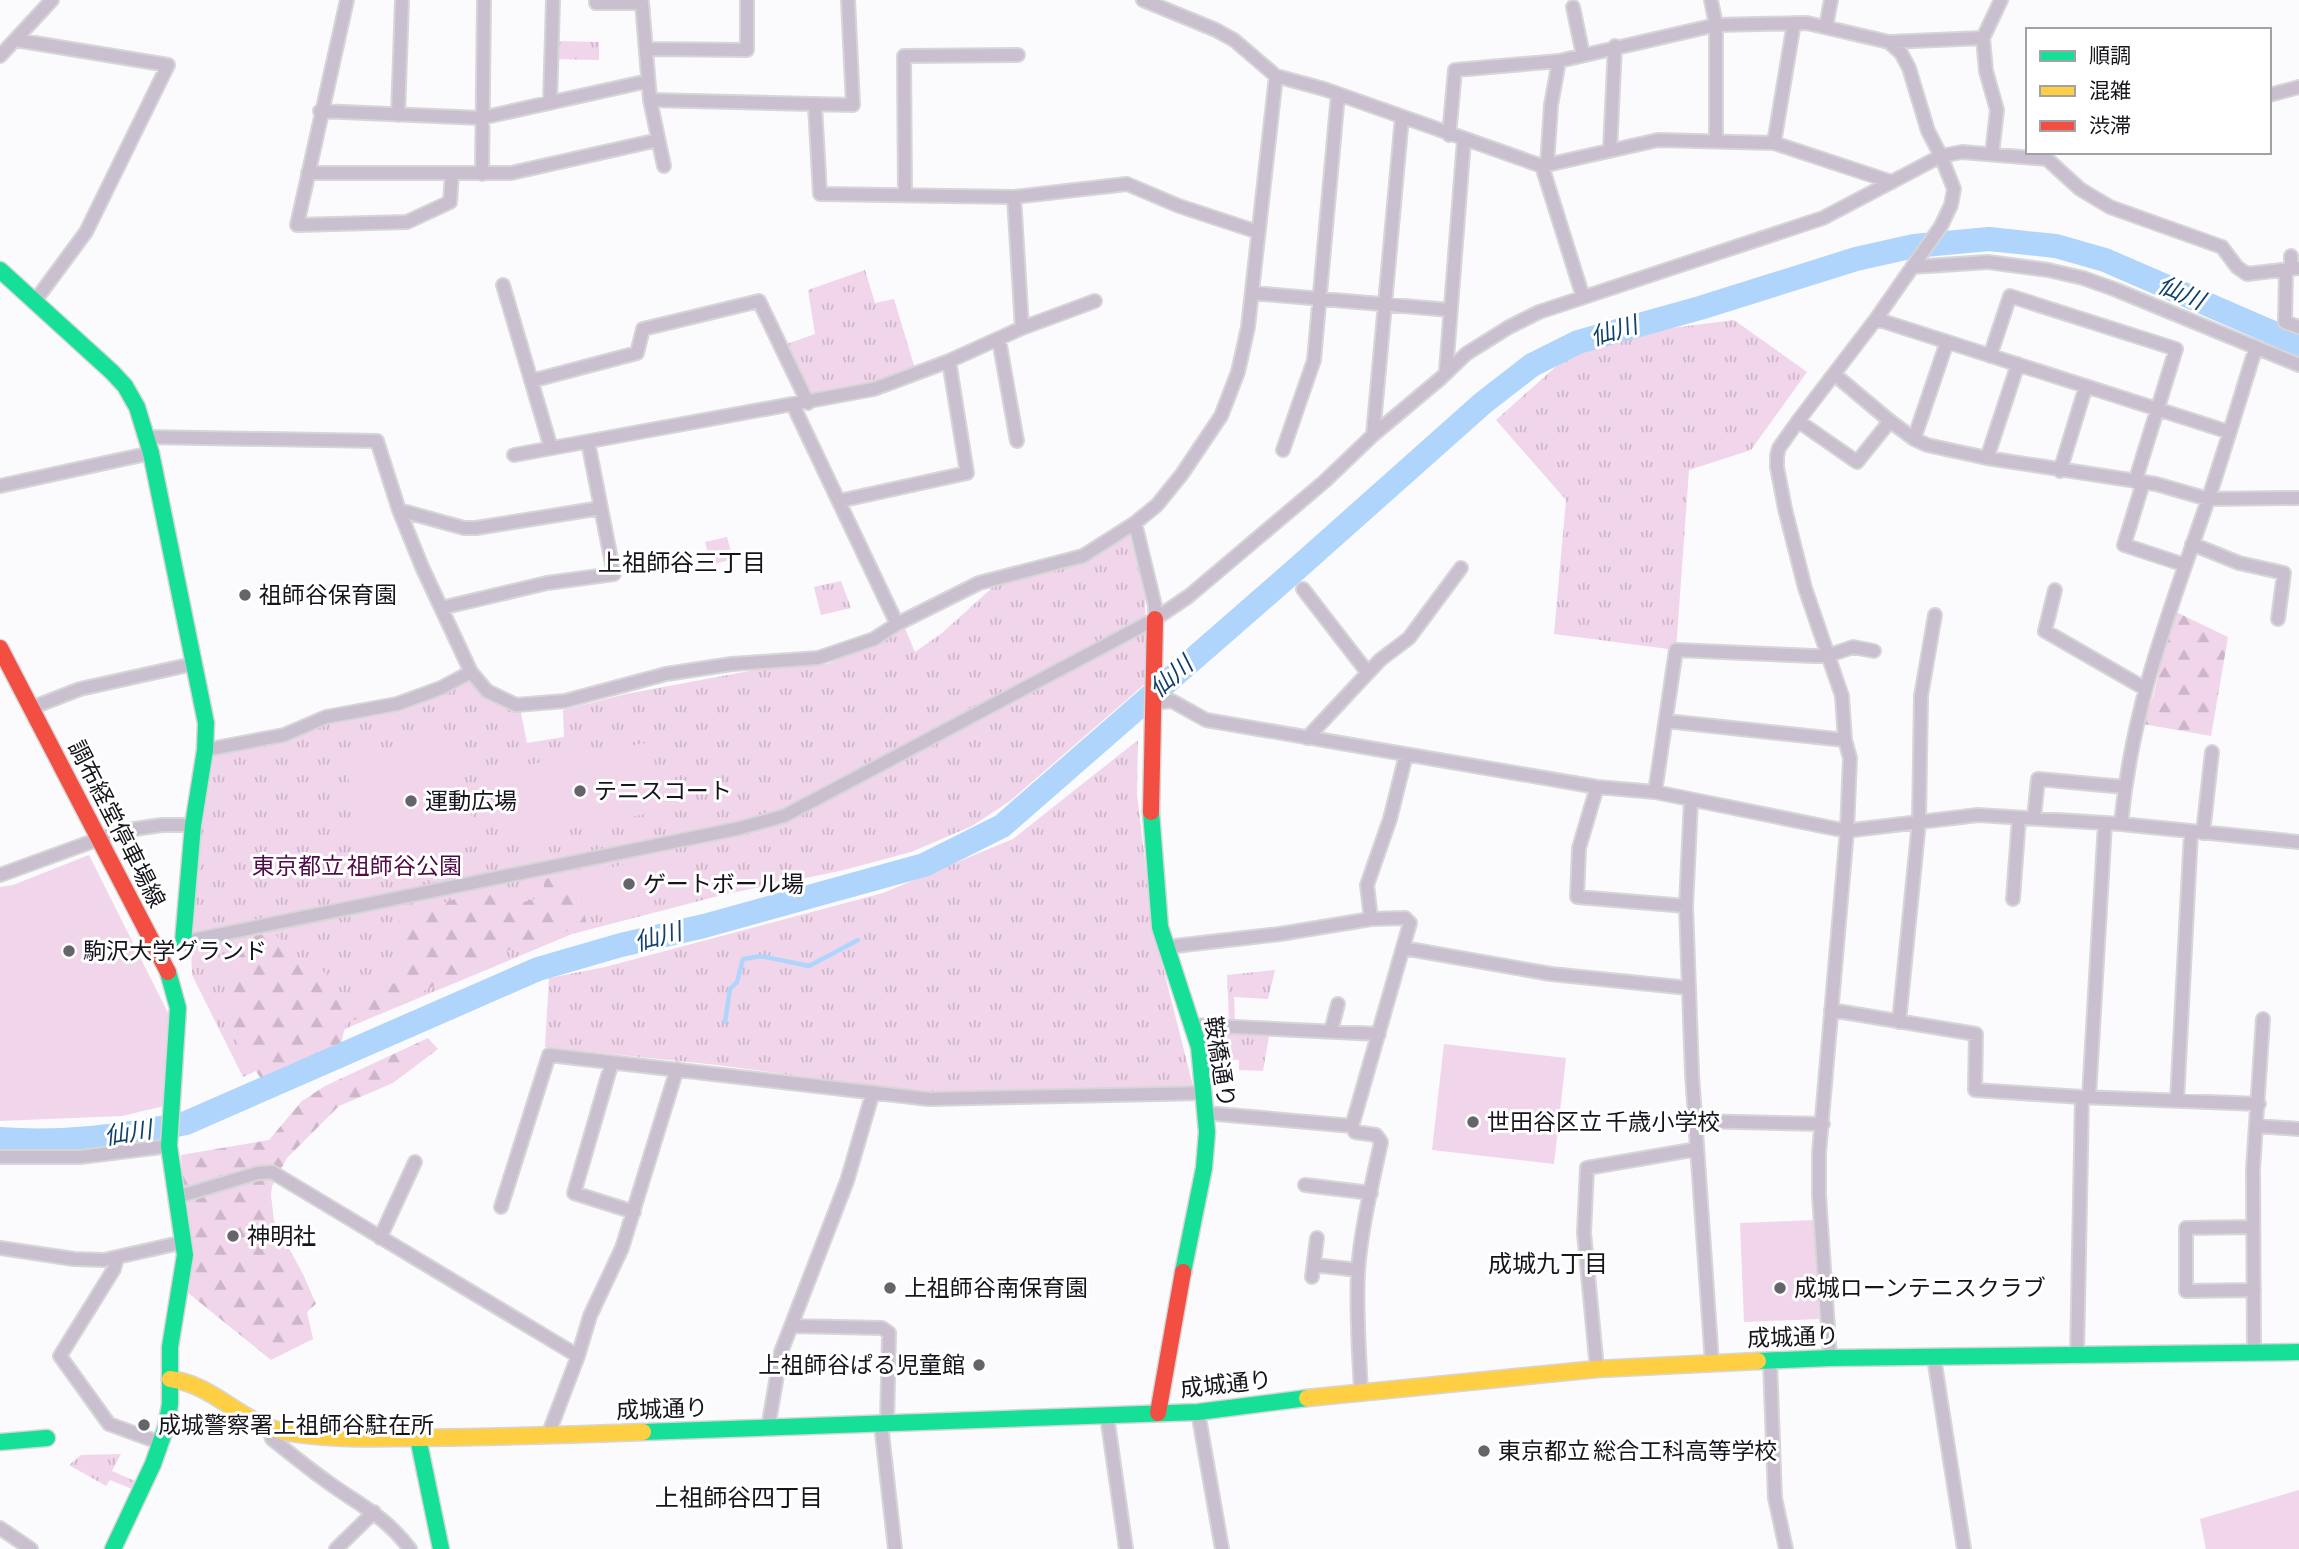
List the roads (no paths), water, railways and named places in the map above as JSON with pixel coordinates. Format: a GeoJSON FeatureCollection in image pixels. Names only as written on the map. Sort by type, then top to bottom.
{"type":"FeatureCollection","features":[{"type":"Feature","properties":{"kind":"street"},"geometry":{"type":"LineString","coordinates":[[0,57],[52,0]]}},
{"type":"Feature","properties":{"kind":"street"},"geometry":{"type":"LineString","coordinates":[[347,0],[320,111],[297,225],[407,222],[450,202],[452,173]]}},
{"type":"Feature","properties":{"kind":"street"},"geometry":{"type":"LineString","coordinates":[[398,116],[402,0]]}},
{"type":"Feature","properties":{"kind":"street"},"geometry":{"type":"LineString","coordinates":[[482,174],[484,0]]}},
{"type":"Feature","properties":{"kind":"street"},"geometry":{"type":"LineString","coordinates":[[550,103],[553,0]]}},
{"type":"Feature","properties":{"kind":"street"},"geometry":{"type":"LineString","coordinates":[[596,0],[596,3],[642,4],[650,100],[664,166]]}},
{"type":"Feature","properties":{"kind":"street"},"geometry":{"type":"LineString","coordinates":[[647,49],[747,50],[747,0]]}},
{"type":"Feature","properties":{"kind":"street"},"geometry":{"type":"LineString","coordinates":[[650,100],[853,105],[848,0]]}},
{"type":"Feature","properties":{"kind":"street"},"geometry":{"type":"LineString","coordinates":[[1143,0],[1234,40],[1276,76],[1338,94],[1544,166],[1658,140],[1774,143],[1892,182]]}},
{"type":"Feature","properties":{"kind":"street"},"geometry":{"type":"LineString","coordinates":[[1711,0],[1717,25],[1716,141]]}},
{"type":"Feature","properties":{"kind":"street"},"geometry":{"type":"LineString","coordinates":[[1826,26],[1831,0]]}},
{"type":"Feature","properties":{"kind":"street"},"geometry":{"type":"LineString","coordinates":[[1992,154],[1997,110],[1986,71],[1983,38],[2001,0]]}},
{"type":"Feature","properties":{"kind":"street"},"geometry":{"type":"LineString","coordinates":[[1573,7],[1583,55]]}},
{"type":"Feature","properties":{"kind":"street"},"geometry":{"type":"LineString","coordinates":[[1774,143],[1794,23]]}},
{"type":"Feature","properties":{"kind":"street"},"geometry":{"type":"LineString","coordinates":[[1449,135],[1455,70],[1559,61],[1615,46],[1717,25],[1794,23],[1826,26],[1889,42],[1983,38]]}},
{"type":"Feature","properties":{"kind":"street"},"geometry":{"type":"LineString","coordinates":[[16,40],[168,65],[86,232],[35,301]]}},
{"type":"Feature","properties":{"kind":"street"},"geometry":{"type":"LineString","coordinates":[[1830,1358],[1819,1195],[1819,1153],[1847,830],[1850,758],[1845,740],[1842,696],[1826,656],[1805,588],[1777,467],[1779,448],[1938,230],[1954,197],[1952,181],[1928,131],[1909,68],[1901,52],[1889,42]]}},
{"type":"Feature","properties":{"kind":"street"},"geometry":{"type":"LineString","coordinates":[[1610,150],[1615,46]]}},
{"type":"Feature","properties":{"kind":"street"},"geometry":{"type":"LineString","coordinates":[[905,195],[904,56],[1018,55]]}},
{"type":"Feature","properties":{"kind":"street"},"geometry":{"type":"LineString","coordinates":[[1559,61],[1544,166],[1583,297]]}},
{"type":"Feature","properties":{"kind":"street"},"geometry":{"type":"LineString","coordinates":[[0,486],[149,445],[377,442],[399,510],[441,608],[471,671],[487,691],[516,705],[534,705],[565,701],[666,674],[732,664],[818,658],[874,639],[897,624],[979,583],[1083,556],[1135,523],[1157,505],[1182,474],[1221,416],[1244,351],[1276,76]]}},
{"type":"Feature","properties":{"kind":"street"},"geometry":{"type":"LineString","coordinates":[[320,111],[481,118],[648,81]]}},
{"type":"Feature","properties":{"kind":"street"},"geometry":{"type":"LineString","coordinates":[[2271,94],[2299,87]]}},
{"type":"Feature","properties":{"kind":"street"},"geometry":{"type":"LineString","coordinates":[[1283,450],[1314,360],[1338,94]]}},
{"type":"Feature","properties":{"kind":"street"},"geometry":{"type":"LineString","coordinates":[[815,106],[820,194],[1014,197],[1127,184],[1179,206],[1258,232]]}},
{"type":"Feature","properties":{"kind":"street"},"geometry":{"type":"LineString","coordinates":[[1373,435],[1402,117]]}},
{"type":"Feature","properties":{"kind":"street"},"geometry":{"type":"LineString","coordinates":[[308,173],[511,173],[657,140]]}},
{"type":"Feature","properties":{"kind":"street"},"geometry":{"type":"LineString","coordinates":[[1446,371],[1464,140]]}},
{"type":"Feature","properties":{"kind":"street"},"geometry":{"type":"LineString","coordinates":[[4,279],[35,301],[125,386],[137,407],[149,445],[206,723],[205,750],[193,825],[183,942],[784,816],[1154,619],[1189,596],[1325,481],[1446,371],[1482,342],[1513,324],[1539,312],[1823,218],[1941,156],[1962,152],[2051,156],[2080,189],[2110,206],[2222,247],[2237,267],[2247,274],[2299,268]]}},
{"type":"Feature","properties":{"kind":"street"},"geometry":{"type":"LineString","coordinates":[[1014,197],[1022,328]]}},
{"type":"Feature","properties":{"kind":"street"},"geometry":{"type":"LineString","coordinates":[[2291,256],[2291,265],[2286,271],[2285,321],[2299,327]]}},
{"type":"Feature","properties":{"kind":"street"},"geometry":{"type":"LineString","coordinates":[[1914,264],[1988,262],[2083,278],[2299,365]]}},
{"type":"Feature","properties":{"kind":"street"},"geometry":{"type":"LineString","coordinates":[[503,285],[551,448]]}},
{"type":"Feature","properties":{"kind":"street"},"geometry":{"type":"LineString","coordinates":[[1252,293],[1450,310]]}},
{"type":"Feature","properties":{"kind":"street"},"geometry":{"type":"LineString","coordinates":[[1990,356],[2010,296],[2176,349],[2157,409],[2124,545],[2185,565]]}},
{"type":"Feature","properties":{"kind":"street"},"geometry":{"type":"LineString","coordinates":[[531,381],[638,353],[643,329],[759,301],[808,403]]}},
{"type":"Feature","properties":{"kind":"street"},"geometry":{"type":"LineString","coordinates":[[514,455],[874,389],[1095,301]]}},
{"type":"Feature","properties":{"kind":"street"},"geometry":{"type":"LineString","coordinates":[[1875,319],[2229,432]]}},
{"type":"Feature","properties":{"kind":"street"},"geometry":{"type":"LineString","coordinates":[[999,340],[1017,441]]}},
{"type":"Feature","properties":{"kind":"street"},"geometry":{"type":"LineString","coordinates":[[1914,439],[1947,342]]}},
{"type":"Feature","properties":{"kind":"street"},"geometry":{"type":"LineString","coordinates":[[2121,824],[2124,787],[2144,688],[2256,347]]}},
{"type":"Feature","properties":{"kind":"street"},"geometry":{"type":"LineString","coordinates":[[839,501],[967,473],[949,361]]}},
{"type":"Feature","properties":{"kind":"street"},"geometry":{"type":"LineString","coordinates":[[1987,458],[2018,365]]}},
{"type":"Feature","properties":{"kind":"street"},"geometry":{"type":"LineString","coordinates":[[1835,374],[1890,421],[1927,445],[2060,471],[2156,484],[2208,499],[2299,497]]}},
{"type":"Feature","properties":{"kind":"street"},"geometry":{"type":"LineString","coordinates":[[2060,471],[2086,386]]}},
{"type":"Feature","properties":{"kind":"street"},"geometry":{"type":"LineString","coordinates":[[793,405],[897,624]]}},
{"type":"Feature","properties":{"kind":"street"},"geometry":{"type":"LineString","coordinates":[[1798,421],[1857,463],[1890,421]]}},
{"type":"Feature","properties":{"kind":"street"},"geometry":{"type":"LineString","coordinates":[[441,608],[547,583],[614,574],[588,442]]}},
{"type":"Feature","properties":{"kind":"street"},"geometry":{"type":"LineString","coordinates":[[399,510],[464,528],[476,528],[601,508]]}},
{"type":"Feature","properties":{"kind":"street"},"geometry":{"type":"LineString","coordinates":[[1135,523],[1155,606],[1154,619]]}},
{"type":"Feature","properties":{"kind":"street"},"geometry":{"type":"LineString","coordinates":[[2192,544],[2239,563],[2284,573],[2278,619]]}},
{"type":"Feature","properties":{"kind":"street"},"geometry":{"type":"LineString","coordinates":[[1307,738],[1368,673],[1409,638],[1461,568]]}},
{"type":"Feature","properties":{"kind":"street"},"geometry":{"type":"LineString","coordinates":[[1303,589],[1368,673]]}},
{"type":"Feature","properties":{"kind":"street"},"geometry":{"type":"LineString","coordinates":[[2055,590],[2045,631],[2144,688]]}},
{"type":"Feature","properties":{"kind":"street"},"geometry":{"type":"LineString","coordinates":[[1899,1022],[1919,822],[1921,696],[1935,615]]}},
{"type":"Feature","properties":{"kind":"street","name":"鞍橋通り"},"geometry":{"type":"LineString","coordinates":[[1154,619],[1151,824],[1157,904],[1160,927],[1193,1025],[1202,1069],[1206,1114],[1204,1168],[1158,1413]]}},
{"type":"Feature","properties":{"kind":"street"},"geometry":{"type":"LineString","coordinates":[[1654,792],[1676,650],[1826,656],[1853,647],[1874,651]]}},
{"type":"Feature","properties":{"kind":"street","name":"調布経堂停車場線"},"geometry":{"type":"LineString","coordinates":[[0,648],[175,990],[178,1008],[169,1144]]}},
{"type":"Feature","properties":{"kind":"street"},"geometry":{"type":"LineString","coordinates":[[31,708],[80,689],[193,664]]}},
{"type":"Feature","properties":{"kind":"street"},"geometry":{"type":"LineString","coordinates":[[205,750],[285,735],[326,717],[397,704],[441,688],[471,671]]}},
{"type":"Feature","properties":{"kind":"street"},"geometry":{"type":"LineString","coordinates":[[1151,716],[1174,702]]}},
{"type":"Feature","properties":{"kind":"street"},"geometry":{"type":"LineString","coordinates":[[1151,716],[1174,702]]}},
{"type":"Feature","properties":{"kind":"street"},"geometry":{"type":"LineString","coordinates":[[1174,702],[1206,720],[1597,787],[1654,792],[1847,830],[1978,815],[2121,824],[2299,842]]}},
{"type":"Feature","properties":{"kind":"street"},"geometry":{"type":"LineString","coordinates":[[1666,721],[1845,740]]}},
{"type":"Feature","properties":{"kind":"street"},"geometry":{"type":"LineString","coordinates":[[2177,1101],[2197,833],[2212,752]]}},
{"type":"Feature","properties":{"kind":"street"},"geometry":{"type":"LineString","coordinates":[[1371,919],[1367,884],[1390,819],[1406,755]]}},
{"type":"Feature","properties":{"kind":"street"},"geometry":{"type":"LineString","coordinates":[[2034,818],[2038,779],[2124,787]]}},
{"type":"Feature","properties":{"kind":"street"},"geometry":{"type":"LineString","coordinates":[[1597,787],[1579,848],[1577,897],[1686,906]]}},
{"type":"Feature","properties":{"kind":"street"},"geometry":{"type":"LineString","coordinates":[[1691,800],[1686,906],[1689,988],[1695,1121],[1712,1363]]}},
{"type":"Feature","properties":{"kind":"street"},"geometry":{"type":"LineString","coordinates":[[2013,899],[2019,818]]}},
{"type":"Feature","properties":{"kind":"street"},"geometry":{"type":"LineString","coordinates":[[2077,1356],[2085,1097],[2105,823]]}},
{"type":"Feature","properties":{"kind":"street"},"geometry":{"type":"LineString","coordinates":[[0,876],[121,831],[162,825],[193,825]]}},
{"type":"Feature","properties":{"kind":"street"},"geometry":{"type":"LineString","coordinates":[[1166,947],[1280,934],[1371,919],[1405,918],[1410,923],[1352,1126],[1355,1132],[1376,1135],[1381,1142],[1359,1270],[1362,1391]]}},
{"type":"Feature","properties":{"kind":"street"},"geometry":{"type":"LineString","coordinates":[[1403,948],[1551,974],[1689,988]]}},
{"type":"Feature","properties":{"kind":"street"},"geometry":{"type":"LineString","coordinates":[[1331,1031],[1338,1004]]}},
{"type":"Feature","properties":{"kind":"street"},"geometry":{"type":"LineString","coordinates":[[1831,1010],[1976,1034],[1975,1090],[2259,1104]]}},
{"type":"Feature","properties":{"kind":"street"},"geometry":{"type":"LineString","coordinates":[[2254,1353],[2253,1168],[2263,1019]]}},
{"type":"Feature","properties":{"kind":"street"},"geometry":{"type":"LineString","coordinates":[[1193,1025],[1378,1034]]}},
{"type":"Feature","properties":{"kind":"street"},"geometry":{"type":"LineString","coordinates":[[501,1207],[549,1055],[929,1099],[1205,1093]]}},
{"type":"Feature","properties":{"kind":"street"},"geometry":{"type":"LineString","coordinates":[[612,1062],[574,1193],[634,1212]]}},
{"type":"Feature","properties":{"kind":"street"},"geometry":{"type":"LineString","coordinates":[[548,1435],[590,1316],[622,1248],[677,1069]]}},
{"type":"Feature","properties":{"kind":"street"},"geometry":{"type":"LineString","coordinates":[[768,1428],[781,1352],[847,1181],[873,1092]]}},
{"type":"Feature","properties":{"kind":"street"},"geometry":{"type":"LineString","coordinates":[[1206,1114],[1352,1126]]}},
{"type":"Feature","properties":{"kind":"street"},"geometry":{"type":"LineString","coordinates":[[1695,1121],[1823,1124]]}},
{"type":"Feature","properties":{"kind":"street"},"geometry":{"type":"LineString","coordinates":[[2256,1126],[2299,1129]]}},
{"type":"Feature","properties":{"kind":"street"},"geometry":{"type":"LineString","coordinates":[[0,1157],[80,1157],[169,1144],[185,1255],[170,1347],[170,1404],[161,1443],[113,1549]]}},
{"type":"Feature","properties":{"kind":"street"},"geometry":{"type":"LineString","coordinates":[[1597,1369],[1584,1233],[1587,1168],[1697,1149]]}},
{"type":"Feature","properties":{"kind":"street"},"geometry":{"type":"LineString","coordinates":[[380,1238],[415,1162]]}},
{"type":"Feature","properties":{"kind":"street"},"geometry":{"type":"LineString","coordinates":[[177,1197],[258,1173],[272,1172],[578,1356]]}},
{"type":"Feature","properties":{"kind":"street"},"geometry":{"type":"LineString","coordinates":[[1305,1185],[1371,1193]]}},
{"type":"Feature","properties":{"kind":"street"},"geometry":{"type":"LineString","coordinates":[[2253,1227],[2186,1228],[2186,1291],[2254,1290]]}},
{"type":"Feature","properties":{"kind":"street"},"geometry":{"type":"LineString","coordinates":[[1317,1238],[1313,1271],[1359,1270]]}},
{"type":"Feature","properties":{"kind":"street"},"geometry":{"type":"LineString","coordinates":[[0,1248],[74,1259],[117,1258],[184,1242]]}},
{"type":"Feature","properties":{"kind":"street"},"geometry":{"type":"LineString","coordinates":[[117,1258],[114,1269],[60,1356],[109,1424],[161,1443]]}},
{"type":"Feature","properties":{"kind":"street"},"geometry":{"type":"LineString","coordinates":[[791,1325],[882,1328],[889,1333],[884,1424],[895,1549]]}},
{"type":"Feature","properties":{"kind":"street","name":"成城通り"},"geometry":{"type":"LineString","coordinates":[[170,1379],[188,1381],[213,1398],[269,1427],[316,1436],[418,1438],[1198,1412],[1362,1391],[1597,1369],[1712,1363],[1830,1358],[2299,1352]]}},
{"type":"Feature","properties":{"kind":"street"},"geometry":{"type":"LineString","coordinates":[[1934,1358],[1964,1549]]}},
{"type":"Feature","properties":{"kind":"street"},"geometry":{"type":"LineString","coordinates":[[1770,1361],[1775,1497],[1783,1548]]}},
{"type":"Feature","properties":{"kind":"street"},"geometry":{"type":"LineString","coordinates":[[1198,1412],[1222,1549]]}},
{"type":"Feature","properties":{"kind":"street"},"geometry":{"type":"LineString","coordinates":[[1107,1416],[1126,1549]]}},
{"type":"Feature","properties":{"kind":"street"},"geometry":{"type":"LineString","coordinates":[[269,1427],[272,1439],[330,1484],[374,1512],[410,1549]]}},
{"type":"Feature","properties":{"kind":"street"},"geometry":{"type":"LineString","coordinates":[[0,1442],[47,1438]]}},
{"type":"Feature","properties":{"kind":"street"},"geometry":{"type":"LineString","coordinates":[[418,1438],[441,1549]]}},
{"type":"Feature","properties":{"kind":"street"},"geometry":{"type":"LineString","coordinates":[[335,1549],[374,1512]]}},
{"type":"Feature","properties":{"kind":"street"},"geometry":{"type":"LineString","coordinates":[[0,1528],[31,1549]]}},
{"type":"Feature","properties":{"kind":"waterway","name":"仙川"},"geometry":{"type":"LineString","coordinates":[[0,1139],[93,1138],[186,1123],[538,969],[924,865],[1002,826],[1483,403],[1532,365],[1578,342],[1700,308],[1856,259],[1914,246],[1989,239],[2056,246],[2105,260],[2299,344]]}},
{"type":"Feature","properties":{"kind":"waterway"},"geometry":{"type":"LineString","coordinates":[[725,1022],[730,989],[737,982],[743,959],[761,956],[809,966],[858,940]]}},
{"type":"Feature","properties":{"kind":"place","name":"祖師谷保育園"},"geometry":{"type":"Point","coordinates":[245,595]}},
{"type":"Feature","properties":{"kind":"place","name":"テニスコート"},"geometry":{"type":"Point","coordinates":[580,791]}},
{"type":"Feature","properties":{"kind":"place","name":"運動広場"},"geometry":{"type":"Point","coordinates":[411,801]}},
{"type":"Feature","properties":{"kind":"place","name":"ゲートボール場"},"geometry":{"type":"Point","coordinates":[629,884]}},
{"type":"Feature","properties":{"kind":"place","name":"駒沢大学グランド"},"geometry":{"type":"Point","coordinates":[69,951]}},
{"type":"Feature","properties":{"kind":"place","name":"世田谷区立 千歳小学校"},"geometry":{"type":"Point","coordinates":[1473,1122]}},
{"type":"Feature","properties":{"kind":"place","name":"神明社"},"geometry":{"type":"Point","coordinates":[233,1236]}},
{"type":"Feature","properties":{"kind":"place","name":"上祖師谷南保育園"},"geometry":{"type":"Point","coordinates":[890,1288]}},
{"type":"Feature","properties":{"kind":"place","name":"成城ローンテニスクラブ"},"geometry":{"type":"Point","coordinates":[1780,1288]}},
{"type":"Feature","properties":{"kind":"place","name":"上祖師谷ぱる児童館"},"geometry":{"type":"Point","coordinates":[979,1365]}},
{"type":"Feature","properties":{"kind":"place","name":"成城警察署上祖師谷駐在所"},"geometry":{"type":"Point","coordinates":[144,1425]}},
{"type":"Feature","properties":{"kind":"place","name":"東京都立 総合工科高等学校"},"geometry":{"type":"Point","coordinates":[1484,1451]}},
{"type":"Feature","properties":{"kind":"district","name":"上祖師谷三丁目"},"geometry":{"type":"Point","coordinates":[682,563]}},
{"type":"Feature","properties":{"kind":"district","name":"成城九丁目"},"geometry":{"type":"Point","coordinates":[1548,1264]}},
{"type":"Feature","properties":{"kind":"district","name":"上祖師谷四丁目"},"geometry":{"type":"Point","coordinates":[739,1498]}},
{"type":"Feature","properties":{"kind":"park label","name":"東京都立 祖師谷公園"},"geometry":{"type":"Point","coordinates":[357,866]}}]}
